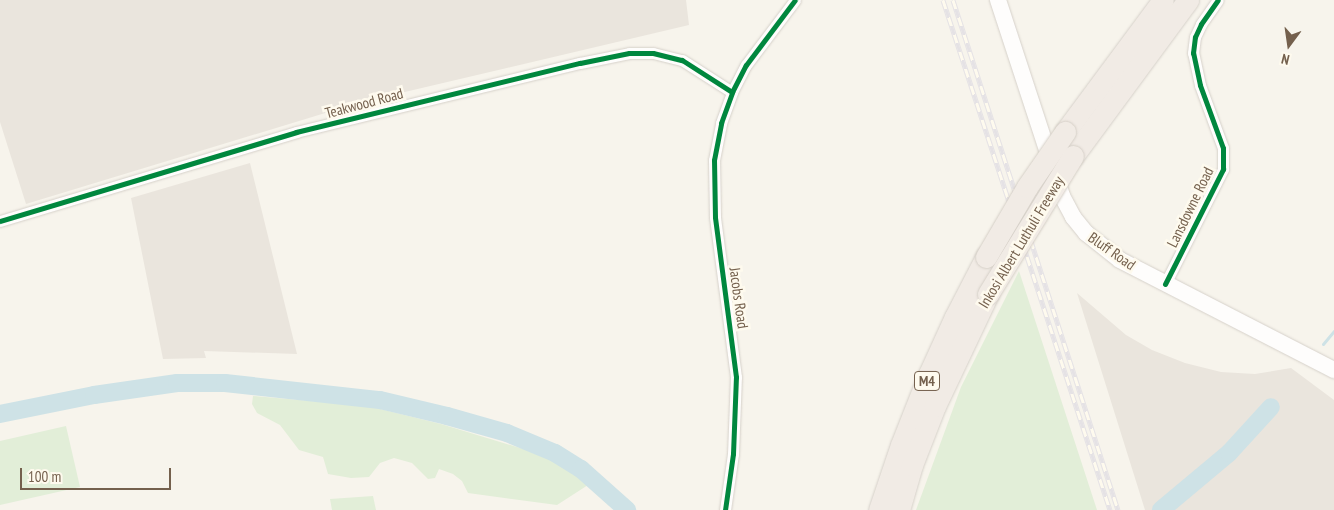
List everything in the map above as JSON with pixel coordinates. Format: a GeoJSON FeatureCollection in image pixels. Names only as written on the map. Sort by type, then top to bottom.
{"type":"FeatureCollection","features":[{"type":"Feature","properties":{"kind":"highway","name":"Inkosi Albert Luthuli Freeway"},"geometry":{"type":"LineString","coordinates":[[879,510],[901,445],[929,374],[955,317],[986,257],[1027,187],[1065,132],[1163,0]]}},
{"type":"Feature","properties":{"kind":"highway","name":"Inkosi Albert Luthuli Freeway"},"geometry":{"type":"LineString","coordinates":[[899,510],[912,465],[935,406],[988,294],[1073,156],[1188,0]]}},
{"type":"Feature","properties":{"kind":"main road","name":"Bluff Road"},"geometry":{"type":"LineString","coordinates":[[998,0],[1062,196],[1073,216],[1086,233],[1101,247],[1120,260],[1334,370]]}},
{"type":"Feature","properties":{"kind":"street","name":"Jacobs Road"},"geometry":{"type":"LineString","coordinates":[[726,510],[732,454],[736,377],[715,217],[714,160],[721,123],[732,92],[746,65],[795,0]]}},
{"type":"Feature","properties":{"kind":"street","name":"Lansdowne Road"},"geometry":{"type":"LineString","coordinates":[[1165,284],[1223,169],[1223,148],[1202,94],[1193,53],[1195,37],[1200,24],[1218,0]]}},
{"type":"Feature","properties":{"kind":"street","name":"Teakwood Road"},"geometry":{"type":"LineString","coordinates":[[0,221],[296,132],[580,62],[629,53],[653,53],[682,60],[732,92]]}},
{"type":"Feature","properties":{"kind":"shaded area"},"geometry":{"type":"Polygon","coordinates":[[[0,0],[686,0],[689,25],[358,103],[26,204],[0,122],[0,0]]]}},
{"type":"Feature","properties":{"kind":"shaded area"},"geometry":{"type":"Polygon","coordinates":[[[250,163],[297,354],[204,351],[206,358],[163,359],[131,198],[250,163]]]}},
{"type":"Feature","properties":{"kind":"shaded area"},"geometry":{"type":"Polygon","coordinates":[[[1077,293],[1126,335],[1152,350],[1185,363],[1221,372],[1255,374],[1291,368],[1334,400],[1334,510],[1145,510],[1077,293]]]}},
{"type":"Feature","properties":{"kind":"green space"},"geometry":{"type":"Polygon","coordinates":[[[1019,271],[1097,510],[916,510],[961,387],[1019,271]]]}},
{"type":"Feature","properties":{"kind":"green space"},"geometry":{"type":"Polygon","coordinates":[[[253,396],[368,406],[441,424],[540,454],[566,467],[588,485],[557,505],[468,493],[462,481],[453,474],[439,469],[435,478],[428,479],[412,463],[394,458],[380,463],[369,477],[351,478],[328,474],[323,457],[299,450],[280,425],[257,413],[252,404],[253,396]]]}},
{"type":"Feature","properties":{"kind":"green space"},"geometry":{"type":"Polygon","coordinates":[[[66,426],[80,487],[0,505],[0,441],[66,426]]]}},
{"type":"Feature","properties":{"kind":"green space"},"geometry":{"type":"Polygon","coordinates":[[[373,496],[376,510],[332,510],[330,499],[373,496]]]}},
{"type":"Feature","properties":{"kind":"waterway"},"geometry":{"type":"LineString","coordinates":[[1323,344],[1334,331]]}},
{"type":"Feature","properties":{"kind":"waterway"},"geometry":{"type":"LineString","coordinates":[[0,414],[94,395],[177,383],[225,383],[380,400],[507,433],[555,453],[581,469],[627,510]]}},
{"type":"Feature","properties":{"kind":"waterway"},"geometry":{"type":"LineString","coordinates":[[1161,510],[1229,453],[1271,407]]}},
{"type":"Feature","properties":{"kind":"railway"},"geometry":{"type":"LineString","coordinates":[[943,0],[1110,510]]}},
{"type":"Feature","properties":{"kind":"railway"},"geometry":{"type":"LineString","coordinates":[[953,0],[1118,510]]}},
{"type":"Feature","properties":{"kind":"cycle path"},"geometry":{"type":"LineString","coordinates":[[725,510],[733,454],[736,377],[715,217],[714,160],[721,123],[732,92],[746,65],[795,0]]}},
{"type":"Feature","properties":{"kind":"cycle path"},"geometry":{"type":"LineString","coordinates":[[1165,284],[1223,169],[1223,148],[1200,85],[1193,53],[1195,37],[1201,24],[1218,0]]}},
{"type":"Feature","properties":{"kind":"cycle path"},"geometry":{"type":"LineString","coordinates":[[0,221],[296,132],[580,63],[629,53],[653,53],[682,60],[732,92]]}}]}
